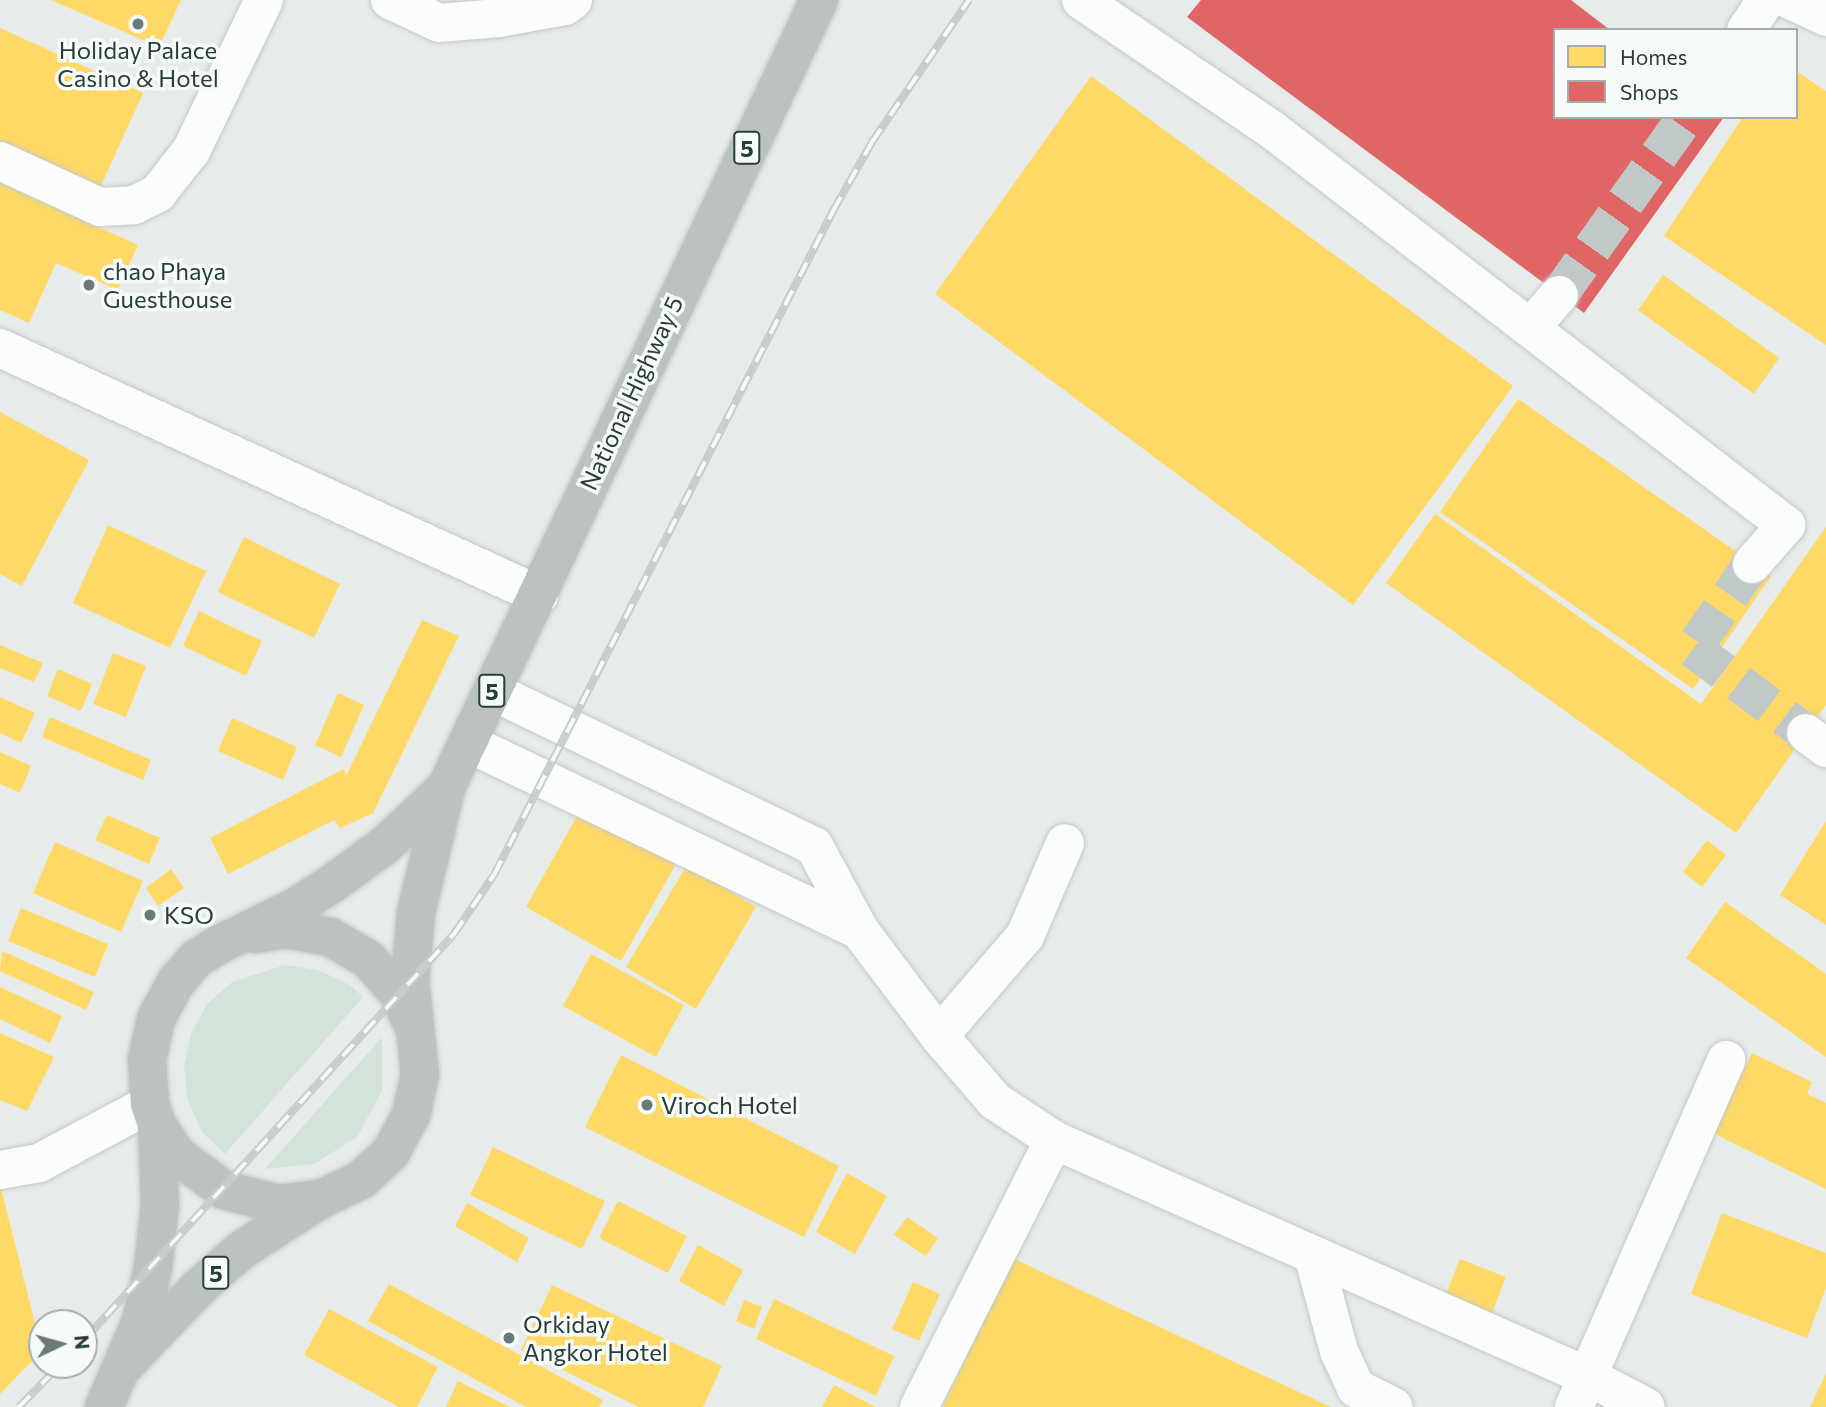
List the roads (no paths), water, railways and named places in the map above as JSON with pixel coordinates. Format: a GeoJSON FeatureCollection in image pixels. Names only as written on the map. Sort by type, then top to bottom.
{"type":"FeatureCollection","features":[{"type":"Feature","properties":{"kind":"highway","name":"National Highway 5"},"geometry":{"type":"LineString","coordinates":[[125,1365],[198,1288],[243,1249],[321,1199],[360,1180],[390,1152],[411,1115],[420,1074],[410,979],[416,913],[446,788],[676,296],[820,0]]}},
{"type":"Feature","properties":{"kind":"highway","name":"National Highway 5"},"geometry":{"type":"LineString","coordinates":[[243,936],[296,907],[355,866],[446,788]]}},
{"type":"Feature","properties":{"kind":"highway","name":"National Highway 5"},"geometry":{"type":"LineString","coordinates":[[104,1407],[125,1365],[153,1268],[160,1205],[147,1059],[156,1019],[176,982],[196,959],[220,943],[243,936],[286,929],[330,937],[368,959],[399,994],[416,1032]]}},
{"type":"Feature","properties":{"kind":"highway","name":"National Highway 5"},"geometry":{"type":"LineString","coordinates":[[153,1115],[178,1156],[223,1190],[278,1204],[321,1199]]}},
{"type":"Feature","properties":{"kind":"street"},"geometry":{"type":"LineString","coordinates":[[0,162],[100,206],[134,205],[157,194],[191,151],[264,0]]}},
{"type":"Feature","properties":{"kind":"street"},"geometry":{"type":"LineString","coordinates":[[390,0],[439,23],[499,18],[565,6],[573,0]]}},
{"type":"Feature","properties":{"kind":"street"},"geometry":{"type":"LineString","coordinates":[[1081,0],[1271,129],[1532,326],[1786,525],[1752,564]]}},
{"type":"Feature","properties":{"kind":"street"},"geometry":{"type":"LineString","coordinates":[[1747,28],[1766,0]]}},
{"type":"Feature","properties":{"kind":"street"},"geometry":{"type":"LineString","coordinates":[[1790,0],[1826,17]]}},
{"type":"Feature","properties":{"kind":"street"},"geometry":{"type":"LineString","coordinates":[[1532,326],[1559,295]]}},
{"type":"Feature","properties":{"kind":"street"},"geometry":{"type":"LineString","coordinates":[[0,348],[538,595]]}},
{"type":"Feature","properties":{"kind":"street"},"geometry":{"type":"LineString","coordinates":[[492,691],[814,846],[860,931],[939,1036],[995,1101],[1054,1140],[1314,1258],[1582,1392],[1646,1407]]}},
{"type":"Feature","properties":{"kind":"street"},"geometry":{"type":"LineString","coordinates":[[467,743],[860,931]]}},
{"type":"Feature","properties":{"kind":"street"},"geometry":{"type":"LineString","coordinates":[[939,1036],[1025,936],[1065,843]]}},
{"type":"Feature","properties":{"kind":"street"},"geometry":{"type":"LineString","coordinates":[[1582,1392],[1726,1060]]}},
{"type":"Feature","properties":{"kind":"street"},"geometry":{"type":"LineString","coordinates":[[0,1170],[39,1163],[153,1115]]}},
{"type":"Feature","properties":{"kind":"street"},"geometry":{"type":"LineString","coordinates":[[919,1407],[1054,1140]]}},
{"type":"Feature","properties":{"kind":"street"},"geometry":{"type":"LineString","coordinates":[[1314,1258],[1339,1351],[1356,1388],[1394,1407]]}},
{"type":"Feature","properties":{"kind":"tunnel"},"geometry":{"type":"LineString","coordinates":[[1559,295],[1685,119]]}},
{"type":"Feature","properties":{"kind":"tunnel"},"geometry":{"type":"LineString","coordinates":[[1752,564],[1693,649],[1806,733]]}},
{"type":"Feature","properties":{"kind":"railway"},"geometry":{"type":"LineString","coordinates":[[98,1325],[454,934],[494,875],[833,211],[872,142],[969,0]]}},
{"type":"Feature","properties":{"kind":"railway"},"geometry":{"type":"LineString","coordinates":[[19,1407],[46,1379]]}},
{"type":"Feature","properties":{"kind":"place","name":"Holiday Palace Casino & Hotel"},"geometry":{"type":"Point","coordinates":[138,24]}},
{"type":"Feature","properties":{"kind":"place","name":"chao Phaya Guesthouse"},"geometry":{"type":"Point","coordinates":[89,285]}},
{"type":"Feature","properties":{"kind":"place","name":"KSO"},"geometry":{"type":"Point","coordinates":[150,915]}},
{"type":"Feature","properties":{"kind":"place","name":"Viroch Hotel"},"geometry":{"type":"Point","coordinates":[647,1105]}},
{"type":"Feature","properties":{"kind":"place","name":"Orkiday Angkor Hotel"},"geometry":{"type":"Point","coordinates":[509,1338]}}]}
